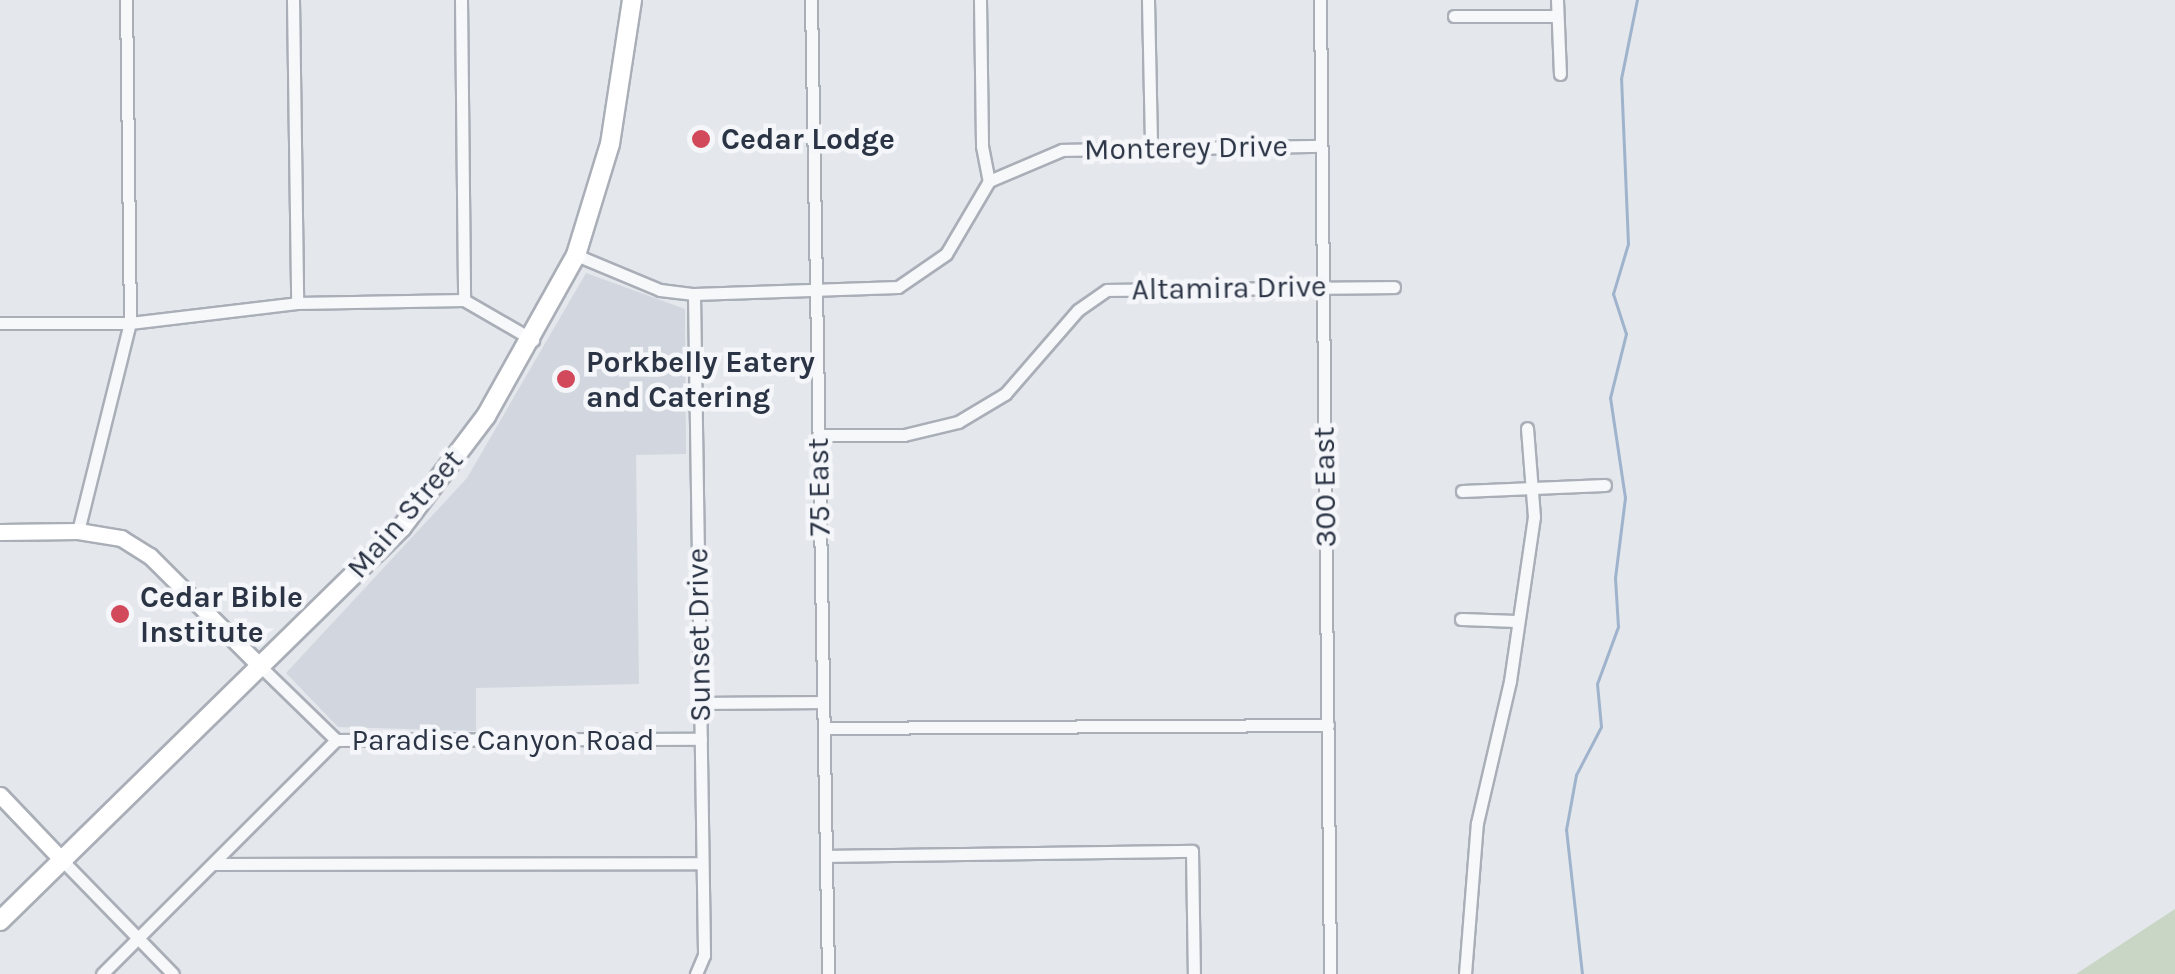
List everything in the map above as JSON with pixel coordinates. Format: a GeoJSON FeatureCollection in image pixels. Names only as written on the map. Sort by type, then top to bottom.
{"type":"FeatureCollection","features":[{"type":"Feature","properties":{"kind":"main road","name":"Main Street"},"geometry":{"type":"LineString","coordinates":[[0,921],[413,514],[533,340],[576,256],[610,144],[632,0]]}},
{"type":"Feature","properties":{"kind":"main road"},"geometry":{"type":"LineString","coordinates":[[0,532],[78,530],[121,538],[150,556],[261,667]]}},
{"type":"Feature","properties":{"kind":"main road"},"geometry":{"type":"LineString","coordinates":[[0,796],[62,860]]}},
{"type":"Feature","properties":{"kind":"street"},"geometry":{"type":"LineString","coordinates":[[78,530],[130,323],[126,0]]}},
{"type":"Feature","properties":{"kind":"street"},"geometry":{"type":"LineString","coordinates":[[293,0],[297,303]]}},
{"type":"Feature","properties":{"kind":"street"},"geometry":{"type":"LineString","coordinates":[[461,0],[464,300]]}},
{"type":"Feature","properties":{"kind":"street","name":"75 East"},"geometry":{"type":"LineString","coordinates":[[811,0],[828,974]]}},
{"type":"Feature","properties":{"kind":"street"},"geometry":{"type":"LineString","coordinates":[[576,256],[660,290],[694,294],[898,287],[946,254],[990,181],[982,146],[980,0]]}},
{"type":"Feature","properties":{"kind":"street"},"geometry":{"type":"LineString","coordinates":[[1148,0],[1150,144]]}},
{"type":"Feature","properties":{"kind":"street","name":"300 East"},"geometry":{"type":"LineString","coordinates":[[1320,0],[1330,974]]}},
{"type":"Feature","properties":{"kind":"street"},"geometry":{"type":"LineString","coordinates":[[1557,0],[1560,74]]}},
{"type":"Feature","properties":{"kind":"street"},"geometry":{"type":"LineString","coordinates":[[1454,16],[1557,16]]}},
{"type":"Feature","properties":{"kind":"street","name":"Monterey Drive"},"geometry":{"type":"LineString","coordinates":[[990,181],[1062,150],[1150,144],[1321,146]]}},
{"type":"Feature","properties":{"kind":"street","name":"Altamira Drive"},"geometry":{"type":"LineString","coordinates":[[818,436],[904,434],[958,422],[1005,394],[1078,310],[1107,290],[1394,286]]}},
{"type":"Feature","properties":{"kind":"street","name":"Sunset Drive"},"geometry":{"type":"LineString","coordinates":[[694,294],[704,955],[696,974]]}},
{"type":"Feature","properties":{"kind":"street"},"geometry":{"type":"LineString","coordinates":[[0,323],[130,323],[297,303],[464,300],[533,340]]}},
{"type":"Feature","properties":{"kind":"street"},"geometry":{"type":"LineString","coordinates":[[1466,974],[1477,824],[1534,517],[1527,428]]}},
{"type":"Feature","properties":{"kind":"street"},"geometry":{"type":"LineString","coordinates":[[1462,490],[1605,485]]}},
{"type":"Feature","properties":{"kind":"street"},"geometry":{"type":"LineString","coordinates":[[1460,619],[1517,620]]}},
{"type":"Feature","properties":{"kind":"street"},"geometry":{"type":"LineString","coordinates":[[261,667],[336,740]]}},
{"type":"Feature","properties":{"kind":"street"},"geometry":{"type":"LineString","coordinates":[[700,703],[823,702]]}},
{"type":"Feature","properties":{"kind":"street"},"geometry":{"type":"LineString","coordinates":[[824,728],[1328,725]]}},
{"type":"Feature","properties":{"kind":"street","name":"Paradise Canyon Road"},"geometry":{"type":"LineString","coordinates":[[102,974],[336,740],[701,739]]}},
{"type":"Feature","properties":{"kind":"street"},"geometry":{"type":"LineString","coordinates":[[827,856],[1192,851],[1194,974]]}},
{"type":"Feature","properties":{"kind":"street"},"geometry":{"type":"LineString","coordinates":[[62,860],[174,974]]}},
{"type":"Feature","properties":{"kind":"street"},"geometry":{"type":"LineString","coordinates":[[214,864],[702,863]]}},
{"type":"Feature","properties":{"kind":"shaded area"},"geometry":{"type":"Polygon","coordinates":[[[586,273],[685,309],[686,454],[636,455],[639,684],[476,688],[476,731],[338,727],[286,673],[467,478],[586,273]]]}},
{"type":"Feature","properties":{"kind":"green space"},"geometry":{"type":"Polygon","coordinates":[[[2175,909],[2175,974],[2076,974],[2175,909]]]}},
{"type":"Feature","properties":{"kind":"waterway"},"geometry":{"type":"LineString","coordinates":[[1582,974],[1566,830],[1576,775],[1601,727],[1597,684],[1618,627],[1615,578],[1625,498],[1610,398],[1626,334],[1613,294],[1628,244],[1621,79],[1637,0]]}},
{"type":"Feature","properties":{"kind":"place","name":"Cedar Lodge"},"geometry":{"type":"Point","coordinates":[701,139]}},
{"type":"Feature","properties":{"kind":"place","name":"Porkbelly Eatery and Catering"},"geometry":{"type":"Point","coordinates":[566,379]}},
{"type":"Feature","properties":{"kind":"place","name":"Cedar Bible Institute"},"geometry":{"type":"Point","coordinates":[120,614]}}]}
